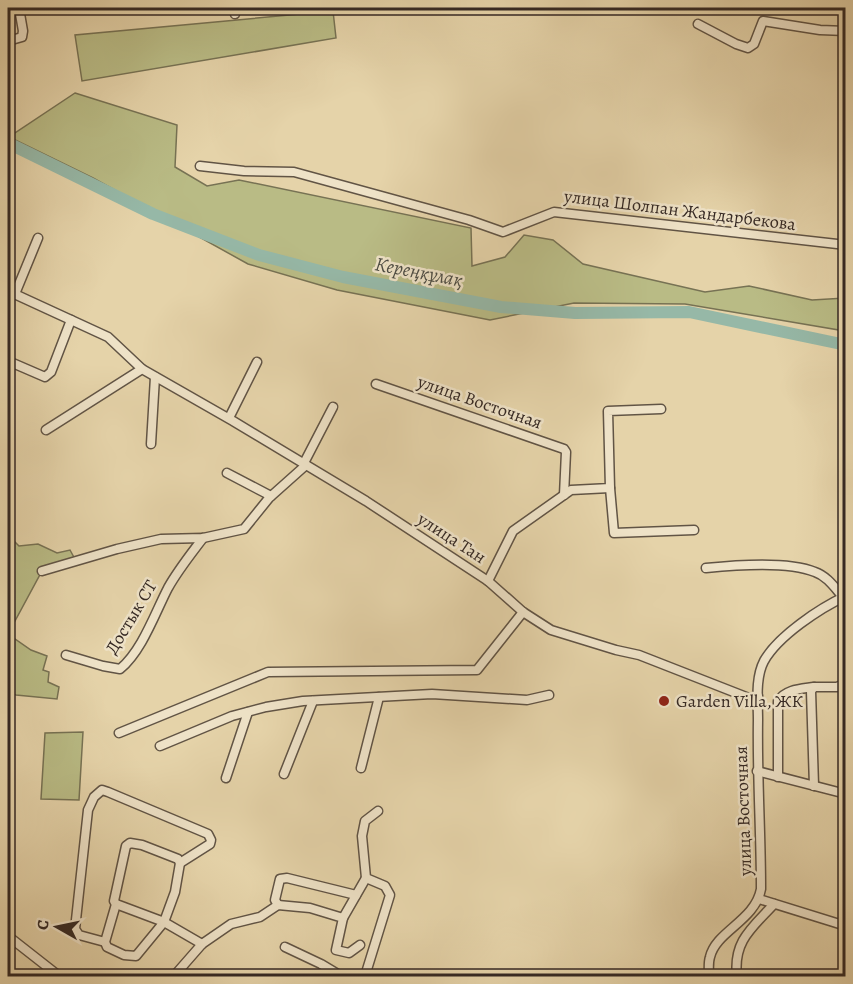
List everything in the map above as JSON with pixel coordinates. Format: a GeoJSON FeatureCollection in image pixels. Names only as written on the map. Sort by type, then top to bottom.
{"type":"FeatureCollection","features":[{"type":"Feature","properties":{"kind":"street"},"geometry":{"type":"LineString","coordinates":[[8,40],[22,37],[19,8]]}},
{"type":"Feature","properties":{"kind":"street"},"geometry":{"type":"LineString","coordinates":[[698,24],[748,48],[754,44],[763,21],[820,30],[846,31]]}},
{"type":"Feature","properties":{"kind":"street","name":"улица Шолпан Жандарбекова"},"geometry":{"type":"LineString","coordinates":[[200,166],[244,171],[294,172],[469,220],[503,232],[554,212],[846,245]]}},
{"type":"Feature","properties":{"kind":"street","name":"улица Тан"},"geometry":{"type":"LineString","coordinates":[[38,238],[11,293],[108,337],[142,369],[229,418],[366,501],[488,581],[523,612],[551,630],[639,656],[749,698],[758,696]]}},
{"type":"Feature","properties":{"kind":"street"},"geometry":{"type":"LineString","coordinates":[[8,361],[45,376],[51,372],[71,320]]}},
{"type":"Feature","properties":{"kind":"street"},"geometry":{"type":"LineString","coordinates":[[229,418],[257,362]]}},
{"type":"Feature","properties":{"kind":"street"},"geometry":{"type":"LineString","coordinates":[[46,430],[142,369]]}},
{"type":"Feature","properties":{"kind":"street"},"geometry":{"type":"LineString","coordinates":[[151,444],[155,377]]}},
{"type":"Feature","properties":{"kind":"street","name":"улица Восточная"},"geometry":{"type":"LineString","coordinates":[[376,384],[564,449],[566,452],[564,495]]}},
{"type":"Feature","properties":{"kind":"street"},"geometry":{"type":"LineString","coordinates":[[42,571],[117,549],[161,540],[203,538],[244,529],[272,496],[305,464],[333,407]]}},
{"type":"Feature","properties":{"kind":"street"},"geometry":{"type":"LineString","coordinates":[[662,409],[608,411],[614,533],[694,530]]}},
{"type":"Feature","properties":{"kind":"street"},"geometry":{"type":"LineString","coordinates":[[227,473],[272,496]]}},
{"type":"Feature","properties":{"kind":"street"},"geometry":{"type":"LineString","coordinates":[[488,581],[513,531],[571,490],[610,488]]}},
{"type":"Feature","properties":{"kind":"street","name":"Достык СТ"},"geometry":{"type":"LineString","coordinates":[[66,655],[120,669],[127,663],[147,631],[169,586],[203,538]]}},
{"type":"Feature","properties":{"kind":"street"},"geometry":{"type":"LineString","coordinates":[[706,568],[760,565],[805,569],[822,575],[844,597]]}},
{"type":"Feature","properties":{"kind":"street","name":"улица Восточная"},"geometry":{"type":"LineString","coordinates":[[709,976],[709,958],[712,951],[749,914],[759,899],[761,877],[757,771],[760,670],[763,662],[778,644],[844,597]]}},
{"type":"Feature","properties":{"kind":"street"},"geometry":{"type":"LineString","coordinates":[[119,733],[268,672],[477,670],[523,612]]}},
{"type":"Feature","properties":{"kind":"street"},"geometry":{"type":"LineString","coordinates":[[778,777],[778,701],[782,695],[814,687],[837,687],[846,683]]}},
{"type":"Feature","properties":{"kind":"street"},"geometry":{"type":"LineString","coordinates":[[814,687],[810,697],[814,786]]}},
{"type":"Feature","properties":{"kind":"street"},"geometry":{"type":"LineString","coordinates":[[160,746],[232,716],[266,707],[313,700],[432,694],[527,700],[549,695]]}},
{"type":"Feature","properties":{"kind":"street"},"geometry":{"type":"LineString","coordinates":[[361,768],[379,697]]}},
{"type":"Feature","properties":{"kind":"street"},"geometry":{"type":"LineString","coordinates":[[284,774],[313,700]]}},
{"type":"Feature","properties":{"kind":"street"},"geometry":{"type":"LineString","coordinates":[[226,778],[248,712]]}},
{"type":"Feature","properties":{"kind":"street"},"geometry":{"type":"LineString","coordinates":[[757,771],[846,795]]}},
{"type":"Feature","properties":{"kind":"street"},"geometry":{"type":"LineString","coordinates":[[105,942],[79,935],[75,928],[88,810],[94,797],[102,790],[207,834],[211,840],[210,844],[180,863]]}},
{"type":"Feature","properties":{"kind":"street"},"geometry":{"type":"LineString","coordinates":[[360,945],[349,954],[336,950],[343,918],[366,878],[362,836],[365,821],[378,811]]}},
{"type":"Feature","properties":{"kind":"street"},"geometry":{"type":"LineString","coordinates":[[130,843],[142,845],[178,859],[180,863],[175,892],[164,922],[136,956],[124,955],[107,947],[105,942],[116,904],[114,901],[126,846],[130,843]]}},
{"type":"Feature","properties":{"kind":"street"},"geometry":{"type":"LineString","coordinates":[[278,905],[275,900],[280,879],[287,878],[356,895]]}},
{"type":"Feature","properties":{"kind":"street"},"geometry":{"type":"LineString","coordinates":[[365,976],[390,896],[385,886],[366,878]]}},
{"type":"Feature","properties":{"kind":"street"},"geometry":{"type":"LineString","coordinates":[[759,899],[846,926]]}},
{"type":"Feature","properties":{"kind":"street"},"geometry":{"type":"LineString","coordinates":[[116,904],[164,922],[202,944]]}},
{"type":"Feature","properties":{"kind":"street"},"geometry":{"type":"LineString","coordinates":[[737,976],[735,959],[744,936],[774,904]]}},
{"type":"Feature","properties":{"kind":"street"},"geometry":{"type":"LineString","coordinates":[[174,976],[202,944],[231,924],[260,917],[278,905],[310,908],[343,918]]}},
{"type":"Feature","properties":{"kind":"street"},"geometry":{"type":"LineString","coordinates":[[8,936],[59,976]]}},
{"type":"Feature","properties":{"kind":"street"},"geometry":{"type":"LineString","coordinates":[[285,947],[341,976]]}},
{"type":"Feature","properties":{"kind":"green space"},"geometry":{"type":"Polygon","coordinates":[[[333,11],[336,38],[82,81],[75,35],[333,11]]]}},
{"type":"Feature","properties":{"kind":"green space"},"geometry":{"type":"Polygon","coordinates":[[[75,93],[177,125],[175,167],[207,186],[239,180],[471,228],[472,266],[505,257],[524,235],[553,240],[583,264],[705,292],[749,286],[812,300],[845,298],[845,331],[685,304],[574,303],[490,320],[337,290],[248,264],[93,178],[9,137],[75,93]]]}},
{"type":"Feature","properties":{"kind":"green space"},"geometry":{"type":"Polygon","coordinates":[[[11,538],[19,546],[38,544],[57,553],[70,550],[76,561],[42,571],[8,634],[8,540],[11,538]]]}},
{"type":"Feature","properties":{"kind":"green space"},"geometry":{"type":"Polygon","coordinates":[[[8,634],[31,650],[47,656],[43,670],[49,672],[48,682],[59,687],[57,699],[16,695],[8,692],[8,634]]]}},
{"type":"Feature","properties":{"kind":"green space"},"geometry":{"type":"Polygon","coordinates":[[[83,732],[79,800],[41,799],[45,733],[83,732]]]}},
{"type":"Feature","properties":{"kind":"waterway","name":"Кереңқұлақ"},"geometry":{"type":"LineString","coordinates":[[8,143],[153,214],[259,255],[343,277],[501,307],[575,313],[689,312],[846,345]]}},
{"type":"Feature","properties":{"kind":"place","name":"Garden Villa, ЖК"},"geometry":{"type":"Point","coordinates":[664,701]}}]}
